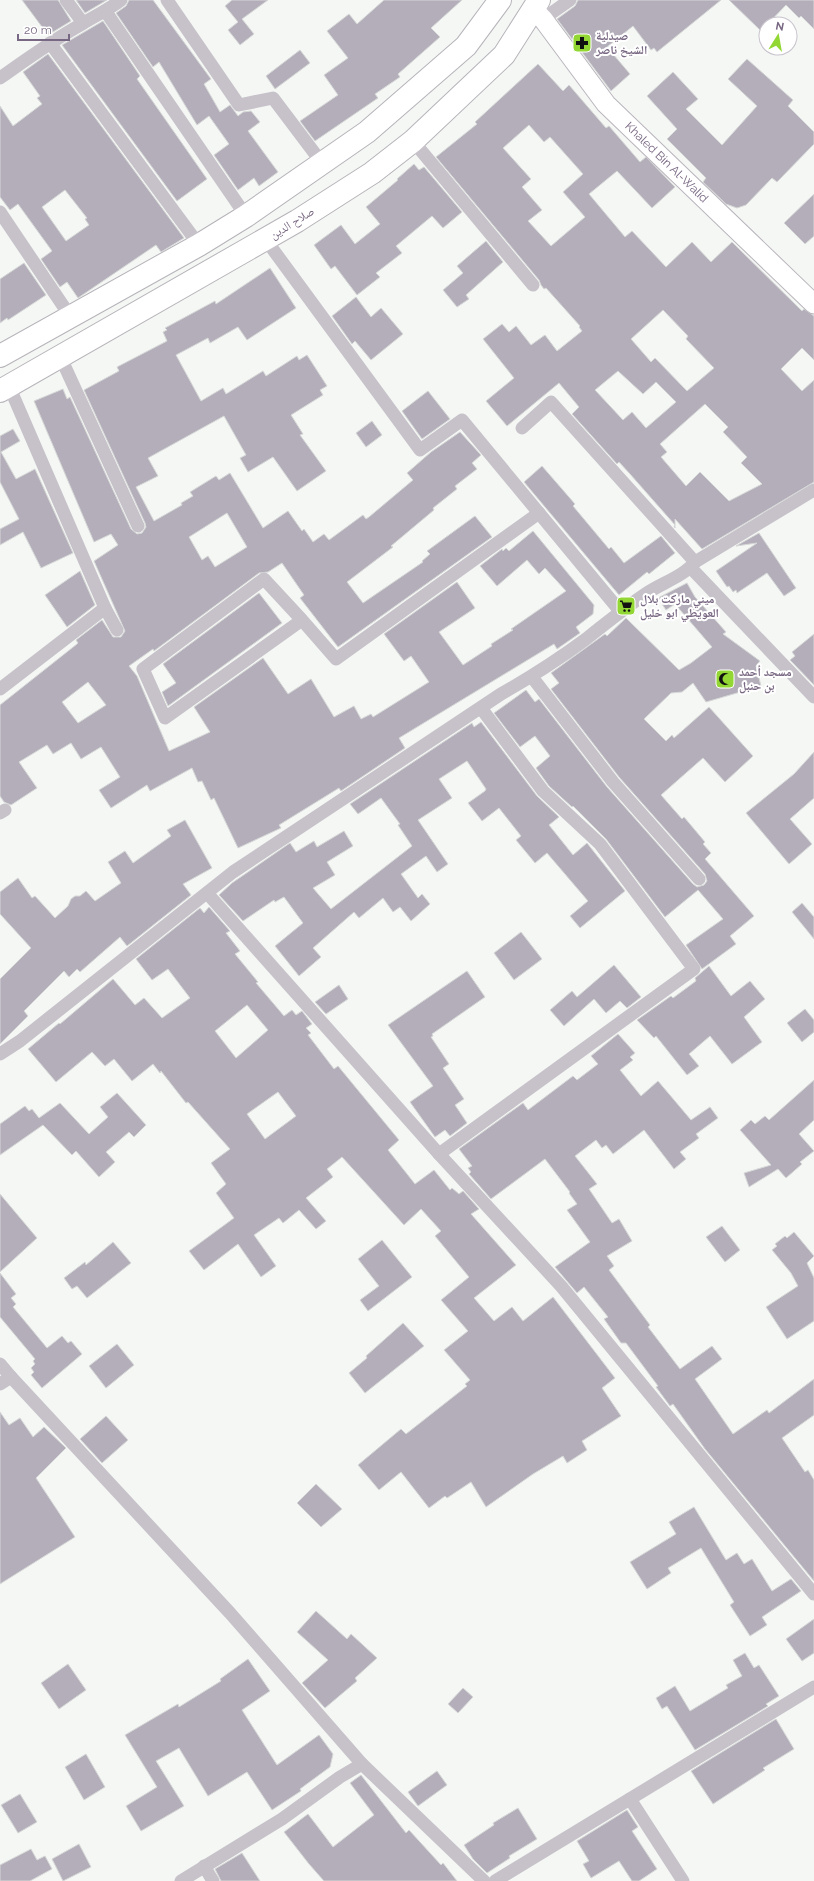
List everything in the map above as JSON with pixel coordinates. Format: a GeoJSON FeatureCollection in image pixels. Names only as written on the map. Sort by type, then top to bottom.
{"type":"FeatureCollection","features":[{"type":"Feature","properties":{"kind":"highway"},"geometry":{"type":"LineString","coordinates":[[0,356],[199,245],[246,216],[367,132],[446,65],[466,46],[500,0]]}},
{"type":"Feature","properties":{"kind":"highway","name":"صلاح الدين"},"geometry":{"type":"LineString","coordinates":[[5,388],[266,240],[372,172],[413,141],[504,55],[538,9]]}},
{"type":"Feature","properties":{"kind":"highway"},"geometry":{"type":"LineString","coordinates":[[56,358],[42,340],[61,321]]}},
{"type":"Feature","properties":{"kind":"street"},"geometry":{"type":"LineString","coordinates":[[66,0],[83,23]]}},
{"type":"Feature","properties":{"kind":"street"},"geometry":{"type":"LineString","coordinates":[[0,78],[83,23],[106,12],[121,0]]}},
{"type":"Feature","properties":{"kind":"street"},"geometry":{"type":"LineString","coordinates":[[167,0],[239,105],[273,98],[322,163]]}},
{"type":"Feature","properties":{"kind":"street"},"geometry":{"type":"LineString","coordinates":[[538,9],[570,0]]}},
{"type":"Feature","properties":{"kind":"street","name":"Khaled Bin Al-Walid"},"geometry":{"type":"LineString","coordinates":[[538,9],[606,104],[814,304]]}},
{"type":"Feature","properties":{"kind":"street"},"geometry":{"type":"LineString","coordinates":[[106,12],[246,216]]}},
{"type":"Feature","properties":{"kind":"street"},"geometry":{"type":"LineString","coordinates":[[50,44],[199,245]]}},
{"type":"Feature","properties":{"kind":"street"},"geometry":{"type":"LineString","coordinates":[[413,141],[533,285]]}},
{"type":"Feature","properties":{"kind":"street"},"geometry":{"type":"LineString","coordinates":[[0,212],[61,321]]}},
{"type":"Feature","properties":{"kind":"street"},"geometry":{"type":"LineString","coordinates":[[266,240],[420,450],[462,420],[620,611]]}},
{"type":"Feature","properties":{"kind":"street"},"geometry":{"type":"LineString","coordinates":[[56,358],[138,526]]}},
{"type":"Feature","properties":{"kind":"street"},"geometry":{"type":"LineString","coordinates":[[5,388],[105,608],[117,630]]}},
{"type":"Feature","properties":{"kind":"street"},"geometry":{"type":"LineString","coordinates":[[522,428],[551,402],[693,565],[814,697]]}},
{"type":"Feature","properties":{"kind":"street"},"geometry":{"type":"LineString","coordinates":[[0,1054],[20,1041],[233,872],[480,708],[532,677],[586,639],[620,611],[658,585],[814,490]]}},
{"type":"Feature","properties":{"kind":"street"},"geometry":{"type":"LineString","coordinates":[[302,620],[165,718],[143,669],[264,579],[302,620],[336,659],[539,513]]}},
{"type":"Feature","properties":{"kind":"street"},"geometry":{"type":"LineString","coordinates":[[0,689],[105,608]]}},
{"type":"Feature","properties":{"kind":"street"},"geometry":{"type":"LineString","coordinates":[[532,677],[613,782],[699,879]]}},
{"type":"Feature","properties":{"kind":"street"},"geometry":{"type":"LineString","coordinates":[[439,1154],[694,969],[600,844],[543,791],[480,708]]}},
{"type":"Feature","properties":{"kind":"street"},"geometry":{"type":"LineString","coordinates":[[207,893],[439,1154],[561,1286],[814,1594]]}},
{"type":"Feature","properties":{"kind":"street"},"geometry":{"type":"LineString","coordinates":[[0,1364],[230,1613],[362,1764],[484,1881]]}},
{"type":"Feature","properties":{"kind":"street"},"geometry":{"type":"LineString","coordinates":[[0,1384],[11,1377]]}},
{"type":"Feature","properties":{"kind":"street"},"geometry":{"type":"LineString","coordinates":[[495,1881],[814,1687]]}},
{"type":"Feature","properties":{"kind":"street"},"geometry":{"type":"LineString","coordinates":[[181,1881],[282,1819],[340,1777],[362,1764]]}},
{"type":"Feature","properties":{"kind":"street"},"geometry":{"type":"LineString","coordinates":[[630,1799],[683,1881]]}},
{"type":"Feature","properties":{"kind":"street"},"geometry":{"type":"LineString","coordinates":[[204,1866],[213,1881]]}},
{"type":"Feature","properties":{"kind":"building"},"geometry":{"type":"Polygon","coordinates":[[[22,0],[58,0],[71,21],[48,35],[22,0]]]}},
{"type":"Feature","properties":{"kind":"building"},"geometry":{"type":"Polygon","coordinates":[[[76,0],[107,0],[85,13],[76,0]]]}},
{"type":"Feature","properties":{"kind":"building"},"geometry":{"type":"Polygon","coordinates":[[[129,0],[153,0],[211,79],[204,84],[220,112],[230,105],[238,116],[243,112],[251,111],[260,122],[248,131],[278,172],[259,186],[254,178],[238,190],[214,155],[229,144],[209,116],[197,125],[159,62],[153,67],[116,13],[126,6],[129,0]]]}},
{"type":"Feature","properties":{"kind":"building"},"geometry":{"type":"Polygon","coordinates":[[[232,0],[268,0],[242,19],[254,34],[240,45],[228,30],[238,22],[225,6],[232,0]]]}},
{"type":"Feature","properties":{"kind":"building"},"geometry":{"type":"Polygon","coordinates":[[[384,0],[462,0],[431,28],[440,37],[398,74],[400,77],[375,94],[378,98],[315,141],[300,121],[338,95],[324,75],[348,58],[327,31],[349,14],[357,24],[384,0]]]}},
{"type":"Feature","properties":{"kind":"building"},"geometry":{"type":"Polygon","coordinates":[[[578,0],[721,0],[657,52],[654,48],[651,50],[633,26],[607,47],[630,74],[611,91],[557,19],[575,6],[578,0]]]}},
{"type":"Feature","properties":{"kind":"building"},"geometry":{"type":"Polygon","coordinates":[[[729,0],[814,0],[814,29],[801,16],[799,18],[786,5],[775,16],[758,16],[758,28],[729,0]]]}},
{"type":"Feature","properties":{"kind":"building"},"geometry":{"type":"Polygon","coordinates":[[[103,21],[140,76],[137,79],[207,179],[177,201],[62,45],[103,21]]]}},
{"type":"Feature","properties":{"kind":"building"},"geometry":{"type":"Polygon","coordinates":[[[300,50],[310,63],[275,89],[266,76],[300,50]]]}},
{"type":"Feature","properties":{"kind":"building"},"geometry":{"type":"Polygon","coordinates":[[[48,54],[184,238],[161,252],[156,245],[78,298],[67,282],[60,287],[41,259],[52,251],[18,204],[10,210],[0,197],[0,106],[13,126],[42,104],[37,98],[40,96],[23,72],[48,54]],[[65,190],[42,207],[66,241],[89,225],[85,219],[87,218],[65,190]]]}},
{"type":"Feature","properties":{"kind":"building"},"geometry":{"type":"Polygon","coordinates":[[[747,59],[793,100],[788,106],[814,132],[814,144],[777,182],[772,178],[746,205],[737,208],[726,204],[703,182],[706,178],[667,139],[677,129],[647,96],[673,72],[698,99],[686,109],[722,145],[757,106],[728,79],[747,59]]]}},
{"type":"Feature","properties":{"kind":"building"},"geometry":{"type":"Polygon","coordinates":[[[538,64],[563,91],[569,85],[606,128],[609,126],[640,162],[646,157],[675,187],[652,208],[617,171],[589,194],[625,237],[632,231],[666,267],[692,242],[711,262],[732,242],[802,311],[804,309],[814,316],[814,360],[802,348],[781,369],[802,391],[814,380],[814,482],[702,549],[675,519],[675,525],[619,462],[617,464],[572,414],[579,407],[559,383],[507,426],[486,401],[514,378],[483,339],[502,324],[509,332],[516,326],[531,345],[545,335],[557,351],[582,331],[579,327],[580,326],[546,288],[544,289],[539,280],[436,157],[477,124],[475,122],[538,64]],[[529,125],[503,148],[531,179],[522,187],[542,210],[528,221],[551,246],[585,217],[563,192],[583,174],[550,137],[544,142],[529,125]],[[663,310],[631,339],[651,362],[655,358],[687,391],[714,368],[686,339],[688,336],[663,310]],[[618,371],[595,390],[623,420],[632,412],[646,428],[676,402],[656,382],[643,394],[618,371]],[[705,404],[660,444],[667,452],[661,457],[686,486],[700,472],[729,501],[762,484],[741,463],[747,457],[723,432],[728,427],[705,404]]]}},
{"type":"Feature","properties":{"kind":"building"},"geometry":{"type":"Polygon","coordinates":[[[414,164],[419,170],[424,167],[462,212],[443,228],[432,216],[396,246],[402,253],[376,273],[380,277],[357,295],[335,266],[331,269],[314,245],[341,225],[355,244],[380,224],[366,207],[398,180],[397,179],[414,164]]]}},
{"type":"Feature","properties":{"kind":"building"},"geometry":{"type":"Polygon","coordinates":[[[814,194],[814,236],[805,244],[784,223],[814,194]]]}},
{"type":"Feature","properties":{"kind":"building"},"geometry":{"type":"Polygon","coordinates":[[[486,241],[503,262],[466,295],[469,299],[457,307],[443,290],[463,273],[457,266],[486,241]]]}},
{"type":"Feature","properties":{"kind":"building"},"geometry":{"type":"Polygon","coordinates":[[[24,263],[46,295],[8,320],[7,318],[0,323],[0,279],[24,263]]]}},
{"type":"Feature","properties":{"kind":"building"},"geometry":{"type":"Polygon","coordinates":[[[270,268],[296,308],[247,340],[238,327],[210,343],[208,338],[176,355],[201,401],[223,388],[226,394],[263,371],[266,376],[297,356],[299,360],[307,355],[327,386],[320,390],[323,395],[291,415],[303,434],[300,435],[326,471],[297,491],[273,457],[248,472],[240,458],[246,455],[224,416],[148,458],[158,476],[136,487],[154,521],[182,505],[181,503],[193,496],[190,492],[216,476],[219,480],[230,473],[263,528],[288,511],[302,531],[304,529],[313,542],[324,534],[329,540],[363,515],[366,519],[369,517],[413,480],[407,473],[431,452],[460,432],[481,455],[472,463],[477,469],[455,486],[457,489],[433,508],[434,510],[391,546],[393,547],[347,582],[363,603],[423,562],[422,561],[430,554],[427,551],[475,516],[492,537],[338,647],[300,598],[304,595],[282,563],[268,572],[259,573],[154,651],[153,649],[129,666],[137,676],[169,751],[210,732],[194,707],[263,658],[288,694],[311,679],[334,717],[354,706],[361,719],[371,714],[373,717],[429,682],[411,656],[404,661],[384,634],[457,582],[475,608],[439,632],[463,665],[492,646],[491,644],[513,630],[511,629],[566,591],[545,568],[539,574],[527,560],[497,586],[480,566],[502,549],[503,551],[506,548],[509,551],[533,531],[594,605],[593,614],[576,627],[580,633],[557,649],[554,644],[399,738],[405,748],[341,791],[339,788],[279,825],[281,828],[238,848],[214,798],[211,800],[202,781],[198,782],[192,768],[150,791],[147,785],[111,808],[99,790],[120,777],[101,747],[81,759],[71,743],[53,754],[47,745],[19,762],[37,788],[11,805],[4,802],[0,796],[0,705],[77,644],[78,643],[76,640],[102,620],[113,637],[121,637],[125,631],[94,561],[118,545],[111,534],[94,542],[34,401],[63,389],[67,399],[70,397],[131,529],[137,534],[142,533],[146,527],[145,523],[84,390],[119,371],[117,367],[167,341],[163,332],[167,330],[165,328],[215,301],[216,304],[270,268]],[[227,513],[189,537],[202,560],[208,556],[215,567],[247,547],[227,513]],[[88,682],[62,702],[78,723],[106,705],[88,682]]]}},
{"type":"Feature","properties":{"kind":"building"},"geometry":{"type":"Polygon","coordinates":[[[356,297],[371,317],[381,308],[403,334],[371,360],[355,341],[352,344],[332,316],[356,297]]]}},
{"type":"Feature","properties":{"kind":"building"},"geometry":{"type":"Polygon","coordinates":[[[428,391],[450,419],[422,439],[402,411],[428,391]]]}},
{"type":"Feature","properties":{"kind":"building"},"geometry":{"type":"Polygon","coordinates":[[[372,421],[382,435],[366,447],[356,433],[372,421]]]}},
{"type":"Feature","properties":{"kind":"building"},"geometry":{"type":"Polygon","coordinates":[[[13,429],[20,441],[1,452],[16,479],[35,469],[73,553],[41,568],[23,532],[0,545],[0,529],[19,519],[0,482],[0,436],[13,429]]]}},
{"type":"Feature","properties":{"kind":"building"},"geometry":{"type":"Polygon","coordinates":[[[542,466],[575,504],[573,506],[609,549],[611,547],[624,563],[661,536],[675,553],[649,574],[647,572],[619,595],[524,482],[542,466]]]}},
{"type":"Feature","properties":{"kind":"building"},"geometry":{"type":"Polygon","coordinates":[[[759,533],[796,588],[784,596],[767,573],[737,593],[736,590],[733,592],[729,586],[727,587],[716,571],[757,543],[736,546],[759,533]]]}},
{"type":"Feature","properties":{"kind":"building"},"geometry":{"type":"Polygon","coordinates":[[[80,571],[95,605],[67,627],[45,595],[80,571]]]}},
{"type":"Feature","properties":{"kind":"building"},"geometry":{"type":"Polygon","coordinates":[[[687,583],[695,597],[726,632],[723,634],[760,661],[756,666],[761,686],[706,702],[693,683],[682,692],[671,693],[644,719],[666,741],[672,735],[674,738],[709,707],[753,756],[725,782],[703,758],[661,795],[682,819],[684,817],[705,842],[703,844],[711,853],[705,859],[754,916],[730,936],[736,944],[702,969],[686,945],[723,919],[698,890],[665,917],[606,839],[573,806],[572,807],[549,786],[536,768],[550,756],[535,736],[520,747],[494,713],[526,690],[535,702],[539,699],[607,787],[693,884],[697,887],[704,885],[707,881],[705,874],[619,777],[551,689],[559,683],[551,673],[605,634],[607,636],[626,618],[679,670],[712,647],[675,604],[666,610],[658,598],[687,583]]]}},
{"type":"Feature","properties":{"kind":"building"},"geometry":{"type":"Polygon","coordinates":[[[259,593],[282,623],[168,706],[162,692],[176,683],[163,664],[259,593]]]}},
{"type":"Feature","properties":{"kind":"building"},"geometry":{"type":"Polygon","coordinates":[[[814,634],[814,685],[790,660],[795,656],[792,652],[814,634]]]}},
{"type":"Feature","properties":{"kind":"building"},"geometry":{"type":"Polygon","coordinates":[[[481,722],[537,796],[559,817],[549,825],[573,855],[587,843],[625,891],[580,928],[570,916],[588,901],[547,853],[535,863],[516,840],[521,836],[499,808],[482,821],[468,803],[486,789],[467,761],[439,779],[452,798],[418,820],[448,864],[437,872],[426,856],[401,874],[418,898],[422,894],[430,904],[411,921],[400,907],[393,912],[383,898],[359,918],[354,912],[313,948],[321,957],[299,976],[275,946],[303,923],[284,897],[275,902],[274,900],[243,921],[219,895],[232,883],[290,843],[296,852],[314,841],[317,847],[344,831],[353,846],[327,862],[335,875],[313,888],[331,909],[412,846],[398,825],[400,824],[381,798],[358,814],[350,804],[472,723],[474,727],[481,722]]]}},
{"type":"Feature","properties":{"kind":"building"},"geometry":{"type":"Polygon","coordinates":[[[814,752],[814,798],[790,819],[812,844],[789,864],[746,813],[794,774],[814,752]]]}},
{"type":"Feature","properties":{"kind":"building"},"geometry":{"type":"Polygon","coordinates":[[[185,820],[212,868],[183,884],[191,895],[127,946],[120,937],[80,972],[77,969],[69,977],[64,971],[24,1011],[28,1016],[0,1044],[0,979],[31,948],[0,914],[0,892],[18,878],[32,898],[35,896],[55,918],[68,906],[71,899],[75,896],[80,896],[86,891],[95,901],[121,883],[108,862],[125,851],[133,863],[171,836],[167,830],[185,820]]]}},
{"type":"Feature","properties":{"kind":"building"},"geometry":{"type":"Polygon","coordinates":[[[802,903],[814,917],[814,939],[792,912],[802,903]]]}},
{"type":"Feature","properties":{"kind":"building"},"geometry":{"type":"Polygon","coordinates":[[[209,907],[230,931],[226,933],[240,951],[235,954],[258,982],[256,983],[284,1016],[292,1010],[296,1015],[302,1011],[312,1024],[306,1028],[311,1033],[308,1035],[334,1069],[338,1066],[399,1140],[388,1150],[415,1184],[434,1170],[450,1190],[452,1188],[459,1194],[463,1191],[479,1209],[471,1214],[516,1265],[474,1298],[494,1321],[512,1307],[523,1321],[553,1297],[615,1378],[602,1388],[621,1416],[582,1441],[587,1450],[567,1463],[563,1456],[533,1474],[486,1507],[471,1482],[447,1498],[445,1496],[429,1508],[401,1472],[379,1490],[358,1465],[401,1429],[406,1434],[467,1386],[465,1384],[470,1380],[444,1350],[468,1331],[441,1300],[469,1277],[435,1236],[441,1231],[421,1209],[404,1225],[342,1157],[327,1169],[333,1177],[306,1198],[326,1221],[316,1229],[299,1210],[283,1223],[279,1218],[254,1235],[276,1266],[261,1277],[238,1244],[204,1270],[189,1251],[234,1218],[216,1193],[226,1184],[211,1163],[230,1149],[188,1102],[186,1103],[161,1071],[160,1073],[153,1064],[132,1081],[114,1059],[105,1066],[92,1052],[56,1082],[28,1049],[113,979],[135,1005],[144,998],[162,1018],[190,998],[168,969],[152,980],[136,959],[200,908],[204,913],[209,907]],[[247,1005],[215,1031],[236,1058],[268,1030],[247,1005]],[[278,1092],[247,1114],[265,1139],[296,1116],[278,1092]]]}},
{"type":"Feature","properties":{"kind":"building"},"geometry":{"type":"Polygon","coordinates":[[[521,932],[542,959],[514,980],[494,953],[521,932]]]}},
{"type":"Feature","properties":{"kind":"building"},"geometry":{"type":"Polygon","coordinates":[[[614,965],[641,997],[627,1008],[620,1001],[606,1013],[594,999],[564,1026],[550,1010],[572,991],[577,997],[614,965]]]}},
{"type":"Feature","properties":{"kind":"building"},"geometry":{"type":"Polygon","coordinates":[[[709,966],[731,996],[750,981],[765,999],[744,1017],[762,1042],[732,1064],[710,1036],[689,1054],[699,1066],[687,1075],[656,1036],[654,1038],[637,1020],[671,996],[673,998],[696,981],[695,978],[709,966]]]}},
{"type":"Feature","properties":{"kind":"building"},"geometry":{"type":"Polygon","coordinates":[[[467,971],[485,997],[432,1034],[433,1036],[431,1037],[449,1064],[443,1068],[464,1099],[455,1105],[467,1123],[450,1136],[445,1130],[435,1137],[410,1102],[433,1086],[388,1025],[467,971]]]}},
{"type":"Feature","properties":{"kind":"building"},"geometry":{"type":"Polygon","coordinates":[[[339,985],[348,999],[326,1014],[315,1002],[339,985]]]}},
{"type":"Feature","properties":{"kind":"building"},"geometry":{"type":"Polygon","coordinates":[[[805,1009],[814,1020],[814,1032],[802,1042],[787,1023],[805,1009]]]}},
{"type":"Feature","properties":{"kind":"building"},"geometry":{"type":"Polygon","coordinates":[[[618,1034],[635,1053],[630,1057],[633,1060],[620,1070],[641,1096],[658,1081],[691,1120],[710,1107],[718,1118],[696,1134],[699,1138],[680,1152],[686,1159],[674,1169],[644,1130],[613,1154],[606,1145],[602,1148],[596,1140],[575,1156],[597,1184],[589,1189],[612,1223],[619,1219],[632,1241],[607,1256],[614,1266],[609,1270],[650,1325],[648,1327],[680,1369],[712,1346],[722,1359],[695,1379],[733,1434],[767,1410],[769,1413],[814,1379],[814,1415],[782,1438],[805,1472],[808,1470],[814,1480],[814,1581],[705,1449],[673,1404],[670,1406],[656,1387],[658,1386],[626,1343],[621,1343],[604,1319],[608,1317],[584,1287],[577,1293],[555,1267],[590,1242],[567,1210],[577,1204],[569,1193],[570,1192],[545,1159],[491,1199],[469,1174],[471,1172],[468,1168],[472,1166],[459,1149],[523,1103],[528,1110],[573,1076],[577,1080],[598,1064],[591,1056],[618,1034]]]}},
{"type":"Feature","properties":{"kind":"building"},"geometry":{"type":"Polygon","coordinates":[[[814,1080],[814,1120],[799,1134],[814,1151],[800,1162],[802,1164],[786,1178],[778,1169],[749,1187],[744,1173],[771,1165],[740,1130],[751,1120],[755,1124],[765,1116],[769,1120],[814,1080]]]}},
{"type":"Feature","properties":{"kind":"building"},"geometry":{"type":"Polygon","coordinates":[[[117,1093],[146,1125],[134,1137],[129,1132],[106,1152],[115,1162],[99,1177],[76,1151],[72,1155],[43,1125],[0,1155],[0,1124],[25,1106],[29,1111],[32,1109],[39,1118],[60,1103],[89,1134],[108,1117],[100,1107],[117,1093]]]}},
{"type":"Feature","properties":{"kind":"building"},"geometry":{"type":"Polygon","coordinates":[[[0,1194],[37,1238],[0,1272],[0,1194]]]}},
{"type":"Feature","properties":{"kind":"building"},"geometry":{"type":"Polygon","coordinates":[[[722,1226],[740,1250],[725,1262],[706,1237],[722,1226]]]}},
{"type":"Feature","properties":{"kind":"building"},"geometry":{"type":"Polygon","coordinates":[[[794,1232],[814,1256],[807,1263],[814,1278],[814,1321],[787,1339],[766,1307],[798,1286],[791,1273],[772,1250],[777,1246],[775,1244],[785,1236],[787,1238],[794,1232]]]}},
{"type":"Feature","properties":{"kind":"building"},"geometry":{"type":"Polygon","coordinates":[[[382,1240],[412,1277],[368,1311],[360,1300],[379,1286],[358,1259],[382,1240]]]}},
{"type":"Feature","properties":{"kind":"building"},"geometry":{"type":"Polygon","coordinates":[[[113,1242],[131,1263],[87,1298],[77,1286],[72,1289],[64,1278],[85,1262],[86,1265],[113,1242]]]}},
{"type":"Feature","properties":{"kind":"building"},"geometry":{"type":"Polygon","coordinates":[[[0,1273],[16,1294],[11,1298],[16,1304],[13,1307],[47,1348],[62,1336],[68,1343],[71,1341],[82,1354],[42,1388],[31,1375],[34,1372],[31,1368],[35,1364],[33,1361],[35,1359],[0,1317],[0,1273]]]}},
{"type":"Feature","properties":{"kind":"building"},"geometry":{"type":"Polygon","coordinates":[[[403,1323],[424,1346],[365,1393],[349,1373],[367,1358],[366,1356],[403,1323]]]}},
{"type":"Feature","properties":{"kind":"building"},"geometry":{"type":"Polygon","coordinates":[[[117,1344],[134,1365],[106,1388],[89,1366],[117,1344]]]}},
{"type":"Feature","properties":{"kind":"building"},"geometry":{"type":"Polygon","coordinates":[[[0,1412],[9,1425],[20,1418],[33,1437],[44,1427],[66,1448],[36,1478],[75,1537],[0,1584],[0,1412]]]}},
{"type":"Feature","properties":{"kind":"building"},"geometry":{"type":"Polygon","coordinates":[[[106,1416],[128,1440],[102,1463],[80,1439],[106,1416]]]}},
{"type":"Feature","properties":{"kind":"building"},"geometry":{"type":"Polygon","coordinates":[[[316,1484],[342,1509],[321,1527],[297,1503],[316,1484]]]}},
{"type":"Feature","properties":{"kind":"building"},"geometry":{"type":"Polygon","coordinates":[[[694,1507],[726,1560],[737,1553],[744,1564],[752,1559],[772,1591],[791,1579],[801,1591],[762,1617],[767,1625],[750,1636],[730,1605],[734,1602],[701,1548],[668,1568],[671,1573],[647,1589],[630,1562],[676,1534],[669,1522],[694,1507]]]}},
{"type":"Feature","properties":{"kind":"building"},"geometry":{"type":"Polygon","coordinates":[[[316,1611],[347,1639],[351,1634],[377,1658],[355,1678],[357,1681],[325,1708],[302,1683],[328,1660],[297,1632],[316,1611]]]}},
{"type":"Feature","properties":{"kind":"building"},"geometry":{"type":"Polygon","coordinates":[[[814,1619],[814,1653],[802,1661],[786,1639],[814,1619]]]}},
{"type":"Feature","properties":{"kind":"building"},"geometry":{"type":"Polygon","coordinates":[[[745,1653],[754,1668],[759,1665],[779,1696],[766,1704],[768,1706],[695,1750],[667,1706],[662,1709],[656,1698],[675,1686],[690,1711],[728,1688],[726,1685],[742,1676],[733,1660],[745,1653]]]}},
{"type":"Feature","properties":{"kind":"building"},"geometry":{"type":"Polygon","coordinates":[[[248,1659],[270,1691],[242,1710],[277,1765],[319,1735],[333,1754],[330,1767],[300,1789],[301,1791],[272,1810],[247,1772],[208,1796],[179,1748],[156,1761],[184,1806],[141,1831],[126,1806],[157,1787],[125,1735],[178,1704],[179,1707],[221,1681],[220,1679],[248,1659]]]}},
{"type":"Feature","properties":{"kind":"building"},"geometry":{"type":"Polygon","coordinates":[[[68,1664],[86,1690],[59,1709],[41,1683],[68,1664]]]}},
{"type":"Feature","properties":{"kind":"building"},"geometry":{"type":"Polygon","coordinates":[[[463,1688],[473,1697],[458,1713],[448,1704],[463,1688]]]}},
{"type":"Feature","properties":{"kind":"building"},"geometry":{"type":"Polygon","coordinates":[[[776,1719],[794,1749],[763,1768],[765,1770],[713,1804],[691,1771],[776,1719]]]}},
{"type":"Feature","properties":{"kind":"building"},"geometry":{"type":"Polygon","coordinates":[[[86,1754],[105,1787],[84,1800],[65,1767],[86,1754]]]}},
{"type":"Feature","properties":{"kind":"building"},"geometry":{"type":"Polygon","coordinates":[[[437,1771],[447,1785],[418,1806],[408,1792],[437,1771]]]}},
{"type":"Feature","properties":{"kind":"building"},"geometry":{"type":"Polygon","coordinates":[[[361,1775],[406,1833],[409,1830],[441,1865],[443,1863],[457,1881],[324,1881],[284,1832],[308,1814],[333,1847],[374,1815],[350,1783],[361,1775]]]}},
{"type":"Feature","properties":{"kind":"building"},"geometry":{"type":"Polygon","coordinates":[[[20,1794],[37,1822],[18,1833],[1,1805],[20,1794]]]}},
{"type":"Feature","properties":{"kind":"building"},"geometry":{"type":"Polygon","coordinates":[[[518,1808],[537,1839],[509,1856],[510,1858],[487,1873],[473,1859],[464,1845],[494,1825],[493,1823],[518,1808]]]}},
{"type":"Feature","properties":{"kind":"building"},"geometry":{"type":"Polygon","coordinates":[[[627,1810],[638,1827],[632,1831],[657,1869],[639,1881],[632,1881],[619,1861],[591,1878],[583,1864],[589,1861],[577,1841],[627,1810]]]}},
{"type":"Feature","properties":{"kind":"building"},"geometry":{"type":"Polygon","coordinates":[[[79,1844],[91,1867],[63,1881],[52,1859],[79,1844]]]}},
{"type":"Feature","properties":{"kind":"building"},"geometry":{"type":"Polygon","coordinates":[[[31,1849],[37,1860],[45,1856],[52,1869],[30,1881],[0,1881],[0,1865],[31,1849]]]}},
{"type":"Feature","properties":{"kind":"building"},"geometry":{"type":"Polygon","coordinates":[[[242,1853],[260,1881],[221,1881],[215,1869],[242,1853]]]}},
{"type":"Feature","properties":{"kind":"place","name":"صيدلية الشيخ ناصر"},"geometry":{"type":"Point","coordinates":[582,43]}},
{"type":"Feature","properties":{"kind":"place","name":"ميني ماركت بلال العويطي ابو خليل"},"geometry":{"type":"Point","coordinates":[626,606]}},
{"type":"Feature","properties":{"kind":"place","name":"مسجد أحمد بن حنبل"},"geometry":{"type":"Point","coordinates":[725,679]}}]}
